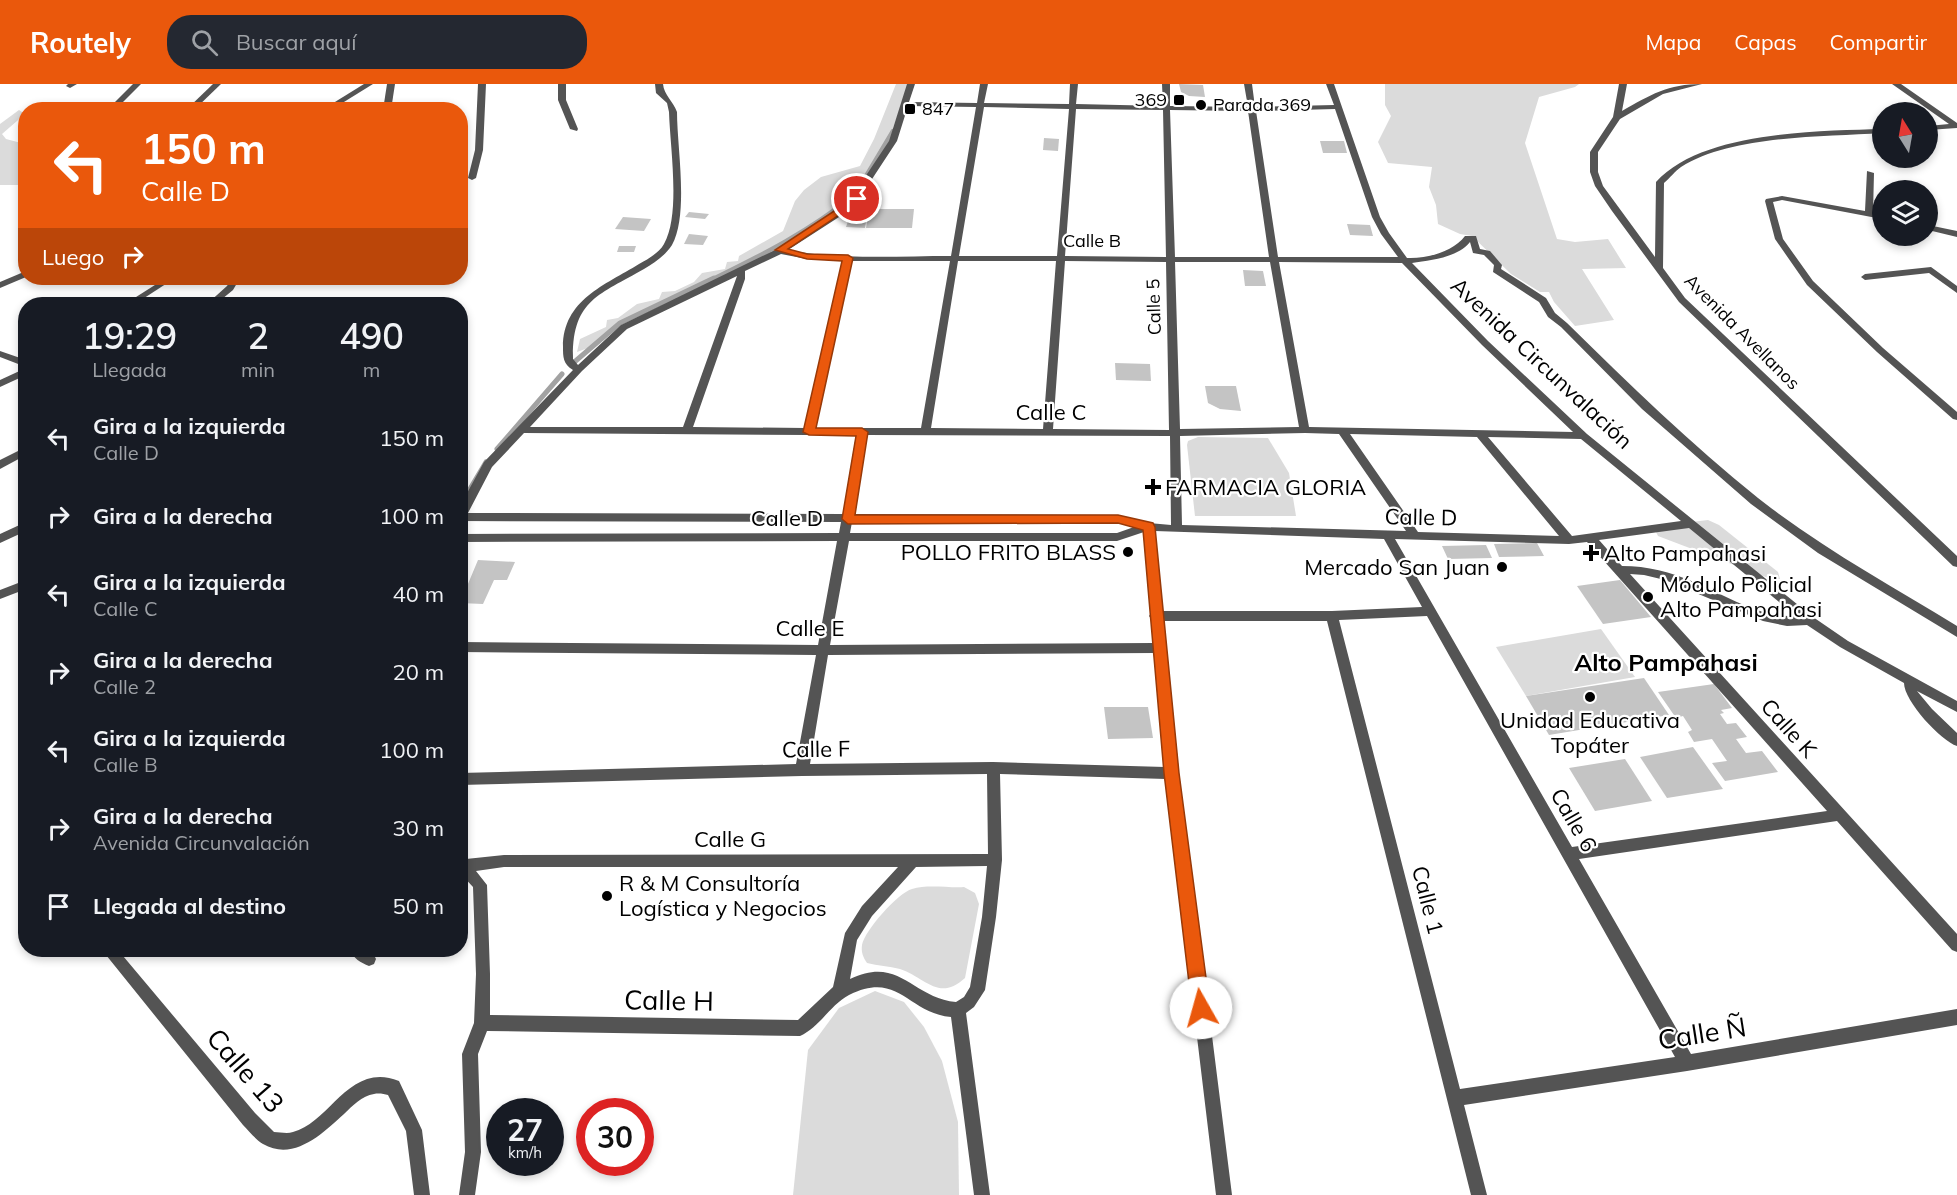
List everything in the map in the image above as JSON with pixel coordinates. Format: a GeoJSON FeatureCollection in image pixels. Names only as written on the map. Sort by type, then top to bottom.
{"type":"FeatureCollection","features":[{"type":"Feature","properties":{"kind":"street"},"geometry":{"type":"LineString","coordinates":[[118,102],[137,84]]}},
{"type":"Feature","properties":{"kind":"street"},"geometry":{"type":"LineString","coordinates":[[198,102],[217,84]]}},
{"type":"Feature","properties":{"kind":"street"},"geometry":{"type":"LineString","coordinates":[[339,102],[369,84]]}},
{"type":"Feature","properties":{"kind":"street"},"geometry":{"type":"LineString","coordinates":[[388,102],[391,84]]}},
{"type":"Feature","properties":{"kind":"street"},"geometry":{"type":"LineString","coordinates":[[472,178],[479,150],[482,84]]}},
{"type":"Feature","properties":{"kind":"street"},"geometry":{"type":"LineString","coordinates":[[562,84],[562,100],[574,129]]}},
{"type":"Feature","properties":{"kind":"street"},"geometry":{"type":"LineString","coordinates":[[579,369],[568,359],[567,330],[574,314],[596,295],[658,256],[671,238],[675,156],[673,112],[670,102],[660,93],[659,84]]}},
{"type":"Feature","properties":{"kind":"street"},"geometry":{"type":"LineString","coordinates":[[468,502],[488,465],[519,430],[624,327],[780,250],[857,199],[893,141],[911,84]]}},
{"type":"Feature","properties":{"kind":"street"},"geometry":{"type":"LineString","coordinates":[[925,432],[984,84]]}},
{"type":"Feature","properties":{"kind":"street"},"geometry":{"type":"LineString","coordinates":[[1048,431],[1074,84]]}},
{"type":"Feature","properties":{"kind":"street","name":"Calle 5"},"geometry":{"type":"LineString","coordinates":[[1166,84],[1177,529]]}},
{"type":"Feature","properties":{"kind":"street"},"geometry":{"type":"LineString","coordinates":[[1248,84],[1274,260],[1305,430]]}},
{"type":"Feature","properties":{"kind":"street","name":"Avenida Circunvalación"},"geometry":{"type":"LineString","coordinates":[[1330,84],[1336,107],[1376,217],[1385,234],[1405,261],[1485,343],[1583,436],[1809,620],[1844,644],[1957,707]]}},
{"type":"Feature","properties":{"kind":"street","name":"Avenida Avellanos"},"geometry":{"type":"LineString","coordinates":[[1623,84],[1617,117],[1594,152],[1594,172],[1604,194],[1682,300],[1957,563]]}},
{"type":"Feature","properties":{"kind":"street"},"geometry":{"type":"LineString","coordinates":[[1617,117],[1661,92],[1698,84]]}},
{"type":"Feature","properties":{"kind":"street"},"geometry":{"type":"LineString","coordinates":[[1896,84],[1957,126]]}},
{"type":"Feature","properties":{"kind":"street"},"geometry":{"type":"LineString","coordinates":[[906,104],[1251,109],[1336,107]]}},
{"type":"Feature","properties":{"kind":"street"},"geometry":{"type":"LineString","coordinates":[[1938,127],[1957,126]]}},
{"type":"Feature","properties":{"kind":"street"},"geometry":{"type":"LineString","coordinates":[[1659,268],[1660,182],[1667,172],[1687,160],[1711,151],[1748,142],[1872,132]]}},
{"type":"Feature","properties":{"kind":"street"},"geometry":{"type":"LineString","coordinates":[[1869,214],[1870,173]]}},
{"type":"Feature","properties":{"kind":"street"},"geometry":{"type":"LineString","coordinates":[[1872,215],[1782,198],[1769,201],[1779,239],[1810,283],[1880,350],[1957,417]]}},
{"type":"Feature","properties":{"kind":"street"},"geometry":{"type":"LineString","coordinates":[[1938,230],[1957,234]]}},
{"type":"Feature","properties":{"kind":"street","name":"Calle B"},"geometry":{"type":"LineString","coordinates":[[780,250],[807,256],[848,258],[1169,257],[1405,261],[1455,250],[1465,244],[1468,238],[1473,238],[1476,251],[1486,253],[1498,265],[1496,270],[1543,300],[1551,315],[1564,324],[1646,407],[1755,501],[1822,550],[1957,632]]}},
{"type":"Feature","properties":{"kind":"street"},"geometry":{"type":"LineString","coordinates":[[809,432],[848,258]]}},
{"type":"Feature","properties":{"kind":"street"},"geometry":{"type":"LineString","coordinates":[[687,431],[741,279],[741,270]]}},
{"type":"Feature","properties":{"kind":"street"},"geometry":{"type":"LineString","coordinates":[[1865,277],[1930,270],[1957,290]]}},
{"type":"Feature","properties":{"kind":"street"},"geometry":{"type":"LineString","coordinates":[[0,285],[18,277]]}},
{"type":"Feature","properties":{"kind":"street"},"geometry":{"type":"LineString","coordinates":[[141,297],[160,285]]}},
{"type":"Feature","properties":{"kind":"street"},"geometry":{"type":"LineString","coordinates":[[219,297],[232,285]]}},
{"type":"Feature","properties":{"kind":"street"},"geometry":{"type":"LineString","coordinates":[[0,354],[18,361]]}},
{"type":"Feature","properties":{"kind":"street"},"geometry":{"type":"LineString","coordinates":[[0,384],[18,375]]}},
{"type":"Feature","properties":{"kind":"street","name":"Calle C"},"geometry":{"type":"LineString","coordinates":[[519,430],[1175,433],[1305,430],[1583,436]]}},
{"type":"Feature","properties":{"kind":"street"},"geometry":{"type":"LineString","coordinates":[[1342,431],[1415,536]]}},
{"type":"Feature","properties":{"kind":"street"},"geometry":{"type":"LineString","coordinates":[[802,770],[821,650],[845,537],[862,432]]}},
{"type":"Feature","properties":{"kind":"street"},"geometry":{"type":"LineString","coordinates":[[1480,434],[1569,540]]}},
{"type":"Feature","properties":{"kind":"street"},"geometry":{"type":"LineString","coordinates":[[0,465],[18,455]]}},
{"type":"Feature","properties":{"kind":"street","name":"Calle D"},"geometry":{"type":"LineString","coordinates":[[468,517],[1118,519],[1149,527],[1177,529],[1569,540],[1591,539],[1692,524]]}},
{"type":"Feature","properties":{"kind":"street"},"geometry":{"type":"LineString","coordinates":[[1149,527],[1155,616],[1172,773],[1224,1195]]}},
{"type":"Feature","properties":{"kind":"street","name":"Calle D"},"geometry":{"type":"LineString","coordinates":[[468,538],[1117,537],[1149,527]]}},
{"type":"Feature","properties":{"kind":"street"},"geometry":{"type":"LineString","coordinates":[[0,540],[18,530]]}},
{"type":"Feature","properties":{"kind":"street","name":"Calle 6"},"geometry":{"type":"LineString","coordinates":[[1388,536],[1688,1063]]}},
{"type":"Feature","properties":{"kind":"street","name":"Calle K"},"geometry":{"type":"LineString","coordinates":[[1591,539],[1622,570],[1838,815],[1957,945]]}},
{"type":"Feature","properties":{"kind":"street"},"geometry":{"type":"LineString","coordinates":[[1622,570],[1645,570],[1767,616],[1796,622],[1809,620]]}},
{"type":"Feature","properties":{"kind":"street"},"geometry":{"type":"LineString","coordinates":[[0,595],[18,587]]}},
{"type":"Feature","properties":{"kind":"street"},"geometry":{"type":"LineString","coordinates":[[1155,616],[1332,616],[1431,611]]}},
{"type":"Feature","properties":{"kind":"street","name":"Calle 1"},"geometry":{"type":"LineString","coordinates":[[1332,616],[1479,1195]]}},
{"type":"Feature","properties":{"kind":"street","name":"Calle E"},"geometry":{"type":"LineString","coordinates":[[468,647],[821,650],[1160,648]]}},
{"type":"Feature","properties":{"kind":"street"},"geometry":{"type":"LineString","coordinates":[[1910,682],[1910,691],[1920,705],[1957,741]]}},
{"type":"Feature","properties":{"kind":"street"},"geometry":{"type":"LineString","coordinates":[[840,991],[868,979],[880,978],[892,980],[916,993],[932,1007],[943,1011],[958,1010],[969,1002],[977,990],[995,860],[993,768]]}},
{"type":"Feature","properties":{"kind":"street","name":"Calle F"},"geometry":{"type":"LineString","coordinates":[[468,779],[802,770],[993,768],[1172,773]]}},
{"type":"Feature","properties":{"kind":"street"},"geometry":{"type":"LineString","coordinates":[[1569,854],[1838,815]]}},
{"type":"Feature","properties":{"kind":"street"},"geometry":{"type":"LineString","coordinates":[[840,991],[850,938],[867,911],[914,859]]}},
{"type":"Feature","properties":{"kind":"street","name":"Calle G"},"geometry":{"type":"LineString","coordinates":[[468,865],[504,861],[995,860]]}},
{"type":"Feature","properties":{"kind":"street"},"geometry":{"type":"LineString","coordinates":[[467,1195],[473,1152],[470,1054],[482,1023],[483,974],[480,885],[468,871]]}},
{"type":"Feature","properties":{"kind":"street","name":"Calle 13"},"geometry":{"type":"LineString","coordinates":[[115,957],[249,1119],[271,1140],[289,1142],[310,1134],[352,1094],[369,1086],[383,1084],[393,1087],[414,1130],[422,1195]]}},
{"type":"Feature","properties":{"kind":"street","name":"Calle H"},"geometry":{"type":"LineString","coordinates":[[482,1023],[800,1028],[812,1021],[840,991]]}},
{"type":"Feature","properties":{"kind":"street"},"geometry":{"type":"LineString","coordinates":[[958,1010],[982,1195]]}},
{"type":"Feature","properties":{"kind":"street","name":"Calle Ñ"},"geometry":{"type":"LineString","coordinates":[[1455,1098],[1688,1063],[1957,1017]]}},
{"type":"Feature","properties":{"kind":"shaded area"},"geometry":{"type":"Polygon","coordinates":[[[896,84],[909,84],[890,136],[851,199],[768,252],[619,322],[588,348],[577,352],[580,339],[606,327],[607,320],[618,318],[637,304],[659,299],[662,292],[675,291],[694,282],[702,273],[725,269],[727,262],[738,261],[739,256],[783,231],[795,201],[804,190],[821,177],[860,166],[874,139],[896,84]]]}},
{"type":"Feature","properties":{"kind":"shaded area"},"geometry":{"type":"Polygon","coordinates":[[[1385,84],[1579,84],[1539,97],[1525,143],[1557,239],[1575,242],[1608,239],[1626,268],[1582,269],[1614,320],[1575,326],[1554,302],[1549,292],[1540,292],[1511,274],[1472,236],[1460,234],[1438,224],[1436,205],[1429,187],[1432,167],[1388,163],[1378,142],[1391,116],[1385,105],[1385,84]]]}},
{"type":"Feature","properties":{"kind":"shaded area"},"geometry":{"type":"Polygon","coordinates":[[[18,111],[18,120],[2,134],[6,139],[18,142],[18,185],[0,185],[0,124],[18,111]]]}},
{"type":"Feature","properties":{"kind":"shaded area"},"geometry":{"type":"Polygon","coordinates":[[[1198,437],[1268,438],[1289,473],[1296,516],[1195,516],[1187,445],[1188,441],[1198,437]]]}},
{"type":"Feature","properties":{"kind":"shaded area"},"geometry":{"type":"Polygon","coordinates":[[[1708,520],[1719,525],[1778,572],[1780,579],[1771,579],[1658,536],[1656,532],[1658,526],[1708,520]]]}},
{"type":"Feature","properties":{"kind":"shaded area"},"geometry":{"type":"Polygon","coordinates":[[[1601,629],[1635,677],[1526,696],[1496,647],[1601,629]]]}},
{"type":"Feature","properties":{"kind":"shaded area"},"geometry":{"type":"Polygon","coordinates":[[[931,886],[964,887],[975,893],[979,904],[965,978],[956,985],[940,988],[900,969],[867,963],[862,950],[864,938],[875,922],[899,897],[912,889],[931,886]]]}},
{"type":"Feature","properties":{"kind":"shaded area"},"geometry":{"type":"Polygon","coordinates":[[[875,991],[904,1002],[924,1027],[942,1061],[958,1122],[959,1195],[793,1195],[808,1050],[839,1008],[875,991]]]}},
{"type":"Feature","properties":{"kind":"building"},"geometry":{"type":"Polygon","coordinates":[[[1179,84],[1203,85],[1205,97],[1189,96],[1181,92],[1179,84]]]}},
{"type":"Feature","properties":{"kind":"building"},"geometry":{"type":"Polygon","coordinates":[[[1044,138],[1059,139],[1058,151],[1043,150],[1044,138]]]}},
{"type":"Feature","properties":{"kind":"building"},"geometry":{"type":"Polygon","coordinates":[[[1320,141],[1344,141],[1347,153],[1323,153],[1320,141]]]}},
{"type":"Feature","properties":{"kind":"building"},"geometry":{"type":"Polygon","coordinates":[[[869,209],[914,209],[912,228],[866,228],[869,209]]]}},
{"type":"Feature","properties":{"kind":"building"},"geometry":{"type":"Polygon","coordinates":[[[689,212],[709,214],[705,219],[685,217],[689,212]]]}},
{"type":"Feature","properties":{"kind":"building"},"geometry":{"type":"Polygon","coordinates":[[[623,217],[651,219],[644,231],[615,229],[623,217]]]}},
{"type":"Feature","properties":{"kind":"building"},"geometry":{"type":"Polygon","coordinates":[[[848,221],[866,222],[865,228],[846,227],[848,221]]]}},
{"type":"Feature","properties":{"kind":"building"},"geometry":{"type":"Polygon","coordinates":[[[1347,224],[1370,225],[1373,236],[1350,235],[1347,224]]]}},
{"type":"Feature","properties":{"kind":"building"},"geometry":{"type":"Polygon","coordinates":[[[689,234],[708,236],[703,245],[684,244],[689,234]]]}},
{"type":"Feature","properties":{"kind":"building"},"geometry":{"type":"Polygon","coordinates":[[[619,246],[636,246],[634,252],[617,252],[619,246]]]}},
{"type":"Feature","properties":{"kind":"building"},"geometry":{"type":"Polygon","coordinates":[[[1243,270],[1263,271],[1266,286],[1245,286],[1243,270]]]}},
{"type":"Feature","properties":{"kind":"building"},"geometry":{"type":"Polygon","coordinates":[[[1115,363],[1150,364],[1151,381],[1116,380],[1115,363]]]}},
{"type":"Feature","properties":{"kind":"building"},"geometry":{"type":"Polygon","coordinates":[[[1205,386],[1236,386],[1241,411],[1220,409],[1208,403],[1205,386]]]}},
{"type":"Feature","properties":{"kind":"building"},"geometry":{"type":"Polygon","coordinates":[[[1537,543],[1544,556],[1499,557],[1494,544],[1537,543]]]}},
{"type":"Feature","properties":{"kind":"building"},"geometry":{"type":"Polygon","coordinates":[[[1486,545],[1492,558],[1448,559],[1442,546],[1486,545]]]}},
{"type":"Feature","properties":{"kind":"building"},"geometry":{"type":"Polygon","coordinates":[[[478,560],[515,562],[507,580],[494,580],[483,604],[468,603],[468,584],[478,560]]]}},
{"type":"Feature","properties":{"kind":"building"},"geometry":{"type":"Polygon","coordinates":[[[1620,580],[1651,617],[1603,624],[1577,586],[1620,580]]]}},
{"type":"Feature","properties":{"kind":"building"},"geometry":{"type":"Polygon","coordinates":[[[1644,678],[1669,715],[1549,735],[1526,696],[1644,678]]]}},
{"type":"Feature","properties":{"kind":"building"},"geometry":{"type":"Polygon","coordinates":[[[1714,684],[1732,708],[1721,710],[1724,713],[1720,714],[1727,724],[1736,723],[1747,737],[1736,739],[1746,753],[1762,751],[1778,772],[1725,781],[1712,763],[1727,761],[1712,739],[1694,742],[1688,732],[1692,730],[1683,716],[1676,718],[1658,692],[1714,684]]]}},
{"type":"Feature","properties":{"kind":"building"},"geometry":{"type":"Polygon","coordinates":[[[1104,707],[1148,707],[1153,738],[1108,739],[1104,707]]]}},
{"type":"Feature","properties":{"kind":"building"},"geometry":{"type":"Polygon","coordinates":[[[1693,747],[1723,789],[1667,798],[1640,757],[1693,747]]]}},
{"type":"Feature","properties":{"kind":"building"},"geometry":{"type":"Polygon","coordinates":[[[1625,759],[1652,801],[1595,811],[1569,768],[1625,759]]]}},
{"type":"Feature","properties":{"kind":"waterway"},"geometry":{"type":"LineString","coordinates":[[865,178],[893,131]]}},
{"type":"Feature","properties":{"kind":"waterway"},"geometry":{"type":"LineString","coordinates":[[711,280],[803,231],[854,195]]}},
{"type":"Feature","properties":{"kind":"waterway"},"geometry":{"type":"LineString","coordinates":[[572,364],[620,323],[714,278]]}},
{"type":"Feature","properties":{"kind":"waterway"},"geometry":{"type":"LineString","coordinates":[[497,449],[562,374]]}},
{"type":"Feature","properties":{"kind":"waterway"},"geometry":{"type":"LineString","coordinates":[[468,492],[486,462]]}},
{"type":"Feature","properties":{"kind":"place","name":"369"},"geometry":{"type":"Point","coordinates":[1179,100]}},
{"type":"Feature","properties":{"kind":"place","name":"Parada 369"},"geometry":{"type":"Point","coordinates":[1201,105]}},
{"type":"Feature","properties":{"kind":"place","name":"847"},"geometry":{"type":"Point","coordinates":[910,109]}},
{"type":"Feature","properties":{"kind":"place","name":"FARMACIA GLORIA"},"geometry":{"type":"Point","coordinates":[1153,487]}},
{"type":"Feature","properties":{"kind":"place","name":"POLLO FRITO BLASS"},"geometry":{"type":"Point","coordinates":[1128,552]}},
{"type":"Feature","properties":{"kind":"place","name":"Alto Pampahasi"},"geometry":{"type":"Point","coordinates":[1591,553]}},
{"type":"Feature","properties":{"kind":"place","name":"Mercado San Juan"},"geometry":{"type":"Point","coordinates":[1502,567]}},
{"type":"Feature","properties":{"kind":"place","name":"Módulo Policial Alto Pampahasi"},"geometry":{"type":"Point","coordinates":[1648,597]}},
{"type":"Feature","properties":{"kind":"place","name":"Unidad Educativa Topáter"},"geometry":{"type":"Point","coordinates":[1590,697]}},
{"type":"Feature","properties":{"kind":"place","name":"R & M Consultoría Logística y Negocios"},"geometry":{"type":"Point","coordinates":[607,896]}},
{"type":"Feature","properties":{"kind":"district","name":"Alto Pampahasi"},"geometry":{"type":"Point","coordinates":[1666,663]}},
{"type":"Feature","properties":{"kind":"route"},"geometry":{"type":"LineString","coordinates":[[857,199],[850,206],[780,250],[791,255],[848,258],[809,432],[862,432],[848,519],[1118,519],[1149,527],[1155,616],[1201,1008]]}}]}
